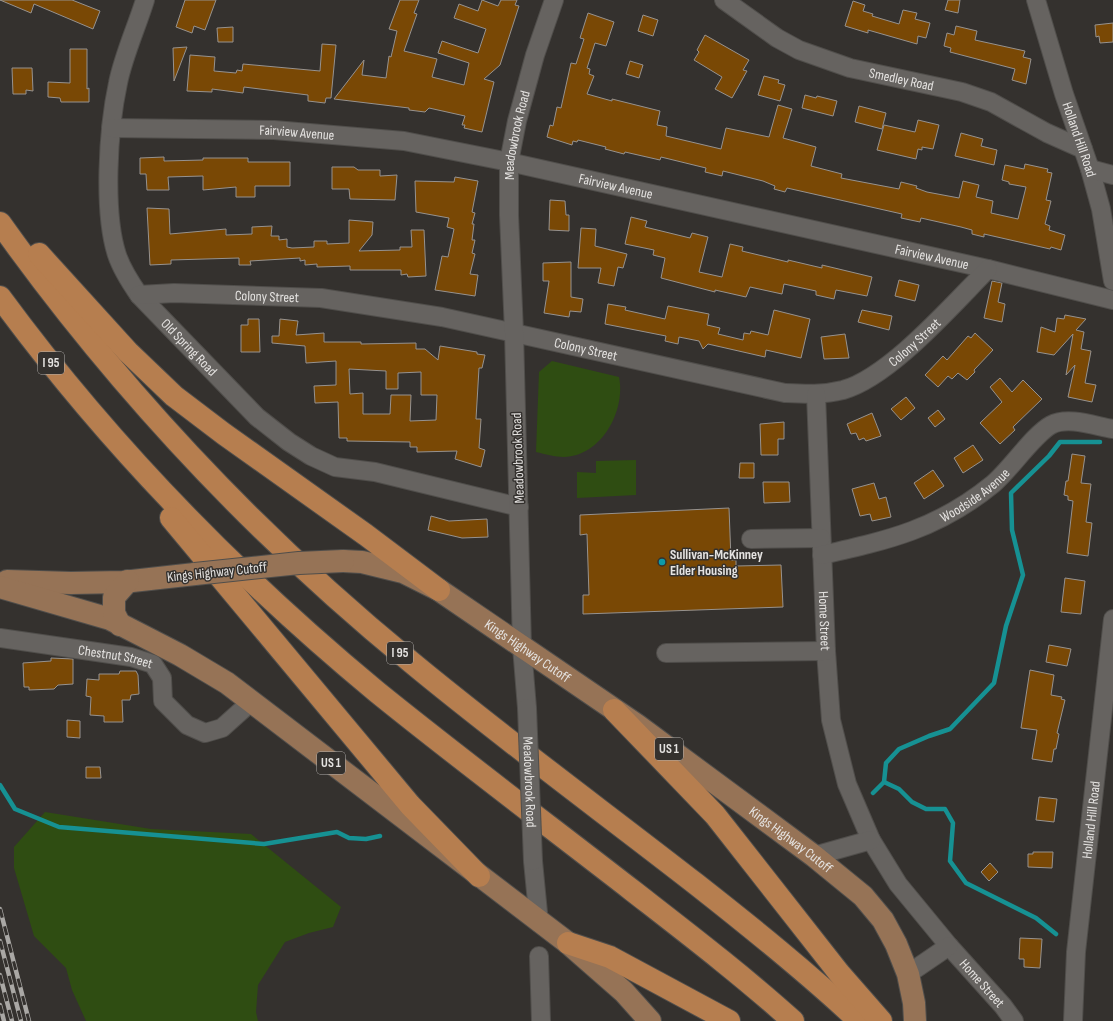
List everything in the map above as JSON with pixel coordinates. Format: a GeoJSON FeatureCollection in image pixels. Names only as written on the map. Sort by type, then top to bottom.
{"type":"FeatureCollection","features":[{"type":"Feature","properties":{"kind":"highway"},"geometry":{"type":"LineString","coordinates":[[0,209],[103,326],[174,396],[224,434],[366,535],[439,590]]}},
{"type":"Feature","properties":{"kind":"highway","name":"I 95"},"geometry":{"type":"LineString","coordinates":[[0,223],[77,324],[145,405],[216,482],[292,557],[409,661],[764,938],[859,1021]]}},
{"type":"Feature","properties":{"kind":"highway","name":"I 95"},"geometry":{"type":"LineString","coordinates":[[0,297],[104,426],[214,545],[253,583],[334,655],[460,758],[693,937],[793,1021]]}},
{"type":"Feature","properties":{"kind":"highway"},"geometry":{"type":"LineString","coordinates":[[104,426],[198,551],[410,805],[479,876]]}},
{"type":"Feature","properties":{"kind":"highway"},"geometry":{"type":"LineString","coordinates":[[614,710],[715,815],[839,973],[881,1021]]}},
{"type":"Feature","properties":{"kind":"highway"},"geometry":{"type":"LineString","coordinates":[[568,943],[610,957],[729,1021]]}},
{"type":"Feature","properties":{"kind":"main road","name":"Kings Highway Cutoff"},"geometry":{"type":"LineString","coordinates":[[0,580],[70,583],[128,581],[299,563],[343,561],[362,562],[403,572],[439,590],[637,725],[814,856],[863,896],[883,920],[896,944],[908,974],[914,1003],[915,1021]]}},
{"type":"Feature","properties":{"kind":"main road"},"geometry":{"type":"LineString","coordinates":[[120,625],[114,613],[114,597],[128,581]]}},
{"type":"Feature","properties":{"kind":"main road","name":"US 1"},"geometry":{"type":"LineString","coordinates":[[0,587],[110,619],[180,655],[227,683],[539,923],[568,943],[624,992],[650,1021]]}},
{"type":"Feature","properties":{"kind":"street","name":"Old Spring Road"},"geometry":{"type":"LineString","coordinates":[[145,0],[118,82],[111,128],[109,179],[112,229],[117,255],[124,272],[139,295],[257,417],[311,456],[335,467],[376,472],[519,507]]}},
{"type":"Feature","properties":{"kind":"street","name":"Meadowbrook Road"},"geometry":{"type":"LineString","coordinates":[[539,923],[533,861],[527,708],[522,647],[514,332],[509,215],[510,162],[517,121],[535,55],[554,0]]}},
{"type":"Feature","properties":{"kind":"street","name":"Smedley Road"},"geometry":{"type":"LineString","coordinates":[[724,0],[777,38],[798,50],[850,68],[969,95],[991,102],[1047,133],[1083,149]]}},
{"type":"Feature","properties":{"kind":"street","name":"Holland Hill Road"},"geometry":{"type":"LineString","coordinates":[[1036,0],[1090,169],[1101,209],[1113,280]]}},
{"type":"Feature","properties":{"kind":"street","name":"Fairview Avenue"},"geometry":{"type":"LineString","coordinates":[[111,128],[274,130],[404,140],[510,162],[988,269],[1113,300]]}},
{"type":"Feature","properties":{"kind":"street"},"geometry":{"type":"LineString","coordinates":[[1090,169],[1113,175]]}},
{"type":"Feature","properties":{"kind":"street","name":"Colony Street"},"geometry":{"type":"LineString","coordinates":[[139,295],[174,294],[322,298],[442,317],[514,332],[661,367],[785,393],[816,394],[844,389],[857,384],[886,366],[919,338],[988,269]]}},
{"type":"Feature","properties":{"kind":"street","name":"Home Street"},"geometry":{"type":"LineString","coordinates":[[816,394],[821,547],[831,720],[846,784],[871,840],[898,884],[949,946],[1003,1006],[1014,1021]]}},
{"type":"Feature","properties":{"kind":"street","name":"Woodside Avenue"},"geometry":{"type":"LineString","coordinates":[[751,538],[821,547],[886,541],[921,529],[948,515],[994,483],[1050,425],[1063,421],[1113,429]]}},
{"type":"Feature","properties":{"kind":"street","name":"Holland Hill Road"},"geometry":{"type":"LineString","coordinates":[[1073,1021],[1076,952],[1111,651],[1113,619]]}},
{"type":"Feature","properties":{"kind":"street","name":"Chestnut Street"},"geometry":{"type":"LineString","coordinates":[[0,638],[131,657],[153,664],[162,678],[163,701],[187,725],[205,733],[222,728],[251,702]]}},
{"type":"Feature","properties":{"kind":"street"},"geometry":{"type":"LineString","coordinates":[[666,653],[826,651]]}},
{"type":"Feature","properties":{"kind":"street"},"geometry":{"type":"LineString","coordinates":[[814,856],[871,840]]}},
{"type":"Feature","properties":{"kind":"street","name":"Home Street"},"geometry":{"type":"LineString","coordinates":[[908,974],[949,946]]}},
{"type":"Feature","properties":{"kind":"street"},"geometry":{"type":"LineString","coordinates":[[539,956],[541,1021]]}},
{"type":"Feature","properties":{"kind":"green space"},"geometry":{"type":"Polygon","coordinates":[[[552,361],[619,377],[619,403],[615,417],[600,440],[590,449],[578,455],[561,457],[536,452],[539,372],[552,361]]]}},
{"type":"Feature","properties":{"kind":"green space"},"geometry":{"type":"Polygon","coordinates":[[[636,460],[636,495],[577,498],[577,472],[596,473],[596,461],[636,460]]]}},
{"type":"Feature","properties":{"kind":"green space"},"geometry":{"type":"Polygon","coordinates":[[[45,812],[151,829],[251,834],[341,907],[333,927],[309,933],[285,942],[258,985],[256,1012],[258,1021],[86,1021],[72,990],[66,968],[34,936],[14,868],[14,847],[45,812]]]}},
{"type":"Feature","properties":{"kind":"building"},"geometry":{"type":"Polygon","coordinates":[[[0,0],[72,0],[100,11],[93,29],[34,4],[31,13],[0,0]]]}},
{"type":"Feature","properties":{"kind":"building"},"geometry":{"type":"Polygon","coordinates":[[[185,0],[216,0],[205,30],[194,26],[192,33],[176,27],[185,0]]]}},
{"type":"Feature","properties":{"kind":"building"},"geometry":{"type":"Polygon","coordinates":[[[400,0],[419,0],[414,13],[417,14],[404,51],[437,59],[432,77],[464,85],[469,63],[438,53],[442,41],[478,53],[486,29],[454,18],[459,4],[478,11],[482,0],[498,6],[501,0],[517,0],[515,5],[519,6],[500,65],[484,79],[494,82],[482,132],[464,128],[465,125],[462,125],[465,116],[429,108],[425,112],[409,110],[409,108],[334,99],[364,60],[362,75],[386,78],[389,56],[391,57],[397,31],[389,29],[400,0]]]}},
{"type":"Feature","properties":{"kind":"building"},"geometry":{"type":"Polygon","coordinates":[[[948,0],[960,0],[958,13],[945,10],[948,0]]]}},
{"type":"Feature","properties":{"kind":"building"},"geometry":{"type":"Polygon","coordinates":[[[853,1],[865,5],[863,11],[873,14],[872,16],[899,24],[903,10],[917,13],[915,19],[930,23],[926,38],[918,36],[917,44],[868,30],[868,33],[845,26],[853,1]]]}},
{"type":"Feature","properties":{"kind":"building"},"geometry":{"type":"Polygon","coordinates":[[[588,13],[614,22],[606,46],[595,43],[587,68],[590,69],[589,74],[594,76],[587,94],[660,111],[657,125],[667,127],[666,136],[721,149],[726,128],[769,137],[778,105],[792,109],[783,138],[816,147],[811,166],[842,174],[841,178],[899,189],[901,182],[917,186],[916,188],[927,192],[959,198],[963,181],[979,185],[976,197],[993,201],[991,213],[1018,219],[1026,187],[1009,184],[1009,182],[1002,180],[1005,165],[1024,169],[1025,164],[1048,169],[1047,172],[1052,173],[1046,200],[1051,201],[1045,224],[1050,226],[1049,230],[1065,235],[1061,250],[1051,247],[1050,249],[984,234],[984,237],[972,234],[972,230],[961,227],[921,218],[920,222],[901,218],[902,214],[787,188],[785,192],[774,189],[775,186],[763,181],[723,171],[722,176],[705,172],[706,168],[661,157],[660,160],[625,152],[624,154],[605,149],[606,147],[578,140],[577,142],[573,141],[572,145],[547,137],[550,125],[553,126],[557,107],[561,108],[571,63],[576,64],[584,39],[580,38],[588,13]]]}},
{"type":"Feature","properties":{"kind":"building"},"geometry":{"type":"Polygon","coordinates":[[[643,15],[658,20],[653,36],[638,31],[643,15]]]}},
{"type":"Feature","properties":{"kind":"building"},"geometry":{"type":"Polygon","coordinates":[[[1113,23],[1113,42],[1100,43],[1099,36],[1096,37],[1095,25],[1113,23]]]}},
{"type":"Feature","properties":{"kind":"building"},"geometry":{"type":"Polygon","coordinates":[[[956,26],[977,31],[975,40],[1025,51],[1023,57],[1031,59],[1026,84],[1012,80],[1015,69],[950,52],[951,48],[944,46],[947,33],[954,35],[956,26]]]}},
{"type":"Feature","properties":{"kind":"building"},"geometry":{"type":"Polygon","coordinates":[[[233,27],[233,42],[218,42],[217,28],[233,27]]]}},
{"type":"Feature","properties":{"kind":"building"},"geometry":{"type":"Polygon","coordinates":[[[705,35],[749,60],[743,70],[747,71],[732,98],[715,89],[722,77],[694,60],[699,52],[697,50],[705,35]]]}},
{"type":"Feature","properties":{"kind":"building"},"geometry":{"type":"Polygon","coordinates":[[[322,44],[336,45],[331,98],[326,98],[325,103],[308,101],[308,95],[244,87],[243,93],[212,89],[212,92],[187,91],[190,55],[215,57],[214,71],[236,73],[237,70],[242,71],[243,64],[320,71],[322,44]]]}},
{"type":"Feature","properties":{"kind":"building"},"geometry":{"type":"Polygon","coordinates":[[[187,47],[174,81],[173,48],[187,47]]]}},
{"type":"Feature","properties":{"kind":"building"},"geometry":{"type":"Polygon","coordinates":[[[70,49],[87,49],[87,89],[89,88],[89,102],[61,102],[60,98],[48,97],[48,82],[70,83],[70,49]]]}},
{"type":"Feature","properties":{"kind":"building"},"geometry":{"type":"Polygon","coordinates":[[[630,61],[643,65],[639,78],[626,74],[630,61]]]}},
{"type":"Feature","properties":{"kind":"building"},"geometry":{"type":"Polygon","coordinates":[[[12,68],[32,68],[33,91],[26,90],[26,94],[13,94],[12,68]]]}},
{"type":"Feature","properties":{"kind":"building"},"geometry":{"type":"Polygon","coordinates":[[[764,76],[779,80],[778,83],[785,85],[780,101],[758,95],[764,76]]]}},
{"type":"Feature","properties":{"kind":"building"},"geometry":{"type":"Polygon","coordinates":[[[805,95],[816,98],[817,96],[837,101],[833,116],[802,108],[805,95]]]}},
{"type":"Feature","properties":{"kind":"building"},"geometry":{"type":"Polygon","coordinates":[[[859,106],[886,113],[882,129],[855,122],[859,106]]]}},
{"type":"Feature","properties":{"kind":"building"},"geometry":{"type":"Polygon","coordinates":[[[918,120],[939,125],[933,149],[922,147],[922,150],[918,149],[916,159],[877,150],[884,125],[915,132],[918,120]]]}},
{"type":"Feature","properties":{"kind":"building"},"geometry":{"type":"Polygon","coordinates":[[[961,133],[983,139],[981,146],[997,150],[994,165],[955,156],[961,133]]]}},
{"type":"Feature","properties":{"kind":"building"},"geometry":{"type":"Polygon","coordinates":[[[164,157],[164,161],[203,160],[203,158],[248,158],[248,162],[290,162],[290,186],[255,186],[255,197],[236,197],[236,187],[203,190],[203,176],[168,177],[169,190],[147,190],[146,174],[140,174],[140,158],[164,157]]]}},
{"type":"Feature","properties":{"kind":"building"},"geometry":{"type":"Polygon","coordinates":[[[332,167],[354,167],[358,170],[380,170],[380,176],[397,175],[395,200],[350,199],[349,189],[332,189],[332,167]]]}},
{"type":"Feature","properties":{"kind":"building"},"geometry":{"type":"Polygon","coordinates":[[[455,177],[478,181],[472,212],[475,213],[472,224],[474,224],[472,240],[475,240],[472,253],[475,254],[470,274],[478,275],[475,296],[435,290],[442,256],[448,257],[454,229],[447,227],[449,218],[416,212],[415,181],[454,182],[455,177]]]}},
{"type":"Feature","properties":{"kind":"building"},"geometry":{"type":"Polygon","coordinates":[[[550,200],[565,201],[566,215],[569,215],[569,231],[549,230],[550,200]]]}},
{"type":"Feature","properties":{"kind":"building"},"geometry":{"type":"Polygon","coordinates":[[[147,208],[169,209],[170,234],[226,229],[226,235],[252,234],[252,227],[272,226],[271,236],[279,236],[279,240],[287,239],[287,247],[292,248],[314,247],[314,241],[327,241],[327,244],[349,243],[349,220],[373,222],[372,235],[359,251],[400,250],[400,247],[412,247],[411,230],[424,230],[426,276],[408,277],[407,274],[401,275],[401,270],[350,270],[350,266],[317,267],[317,264],[305,265],[305,260],[300,261],[300,258],[250,261],[251,265],[239,265],[239,258],[171,260],[171,264],[150,265],[147,208]]]}},
{"type":"Feature","properties":{"kind":"building"},"geometry":{"type":"Polygon","coordinates":[[[631,217],[647,221],[645,227],[690,238],[692,233],[708,237],[699,272],[722,277],[730,244],[743,247],[742,251],[788,262],[788,260],[822,268],[822,265],[872,277],[867,296],[836,290],[834,299],[816,295],[816,291],[784,284],[782,294],[750,287],[746,297],[715,290],[715,292],[661,278],[665,258],[653,255],[654,250],[625,244],[631,217]]]}},
{"type":"Feature","properties":{"kind":"building"},"geometry":{"type":"Polygon","coordinates":[[[581,228],[596,229],[595,246],[627,254],[623,268],[618,267],[614,286],[598,283],[601,268],[578,268],[581,228]]]}},
{"type":"Feature","properties":{"kind":"building"},"geometry":{"type":"Polygon","coordinates":[[[571,262],[571,297],[583,299],[581,312],[570,311],[569,317],[544,313],[549,281],[543,281],[543,263],[571,262]]]}},
{"type":"Feature","properties":{"kind":"building"},"geometry":{"type":"Polygon","coordinates":[[[899,280],[919,285],[915,301],[895,296],[899,280]]]}},
{"type":"Feature","properties":{"kind":"building"},"geometry":{"type":"Polygon","coordinates":[[[992,281],[1002,283],[998,302],[1005,304],[1002,322],[984,318],[992,281]]]}},
{"type":"Feature","properties":{"kind":"building"},"geometry":{"type":"Polygon","coordinates":[[[608,304],[626,307],[625,310],[665,319],[668,306],[709,314],[707,325],[720,328],[718,334],[743,340],[744,333],[750,334],[751,331],[768,335],[774,310],[810,319],[801,358],[766,350],[765,357],[708,344],[703,349],[699,341],[679,337],[678,344],[665,341],[666,336],[605,324],[608,304]]]}},
{"type":"Feature","properties":{"kind":"building"},"geometry":{"type":"Polygon","coordinates":[[[862,310],[892,316],[889,330],[858,322],[862,310]]]}},
{"type":"Feature","properties":{"kind":"building"},"geometry":{"type":"Polygon","coordinates":[[[1065,315],[1086,319],[1076,330],[1084,332],[1081,349],[1091,351],[1085,383],[1096,385],[1092,402],[1068,397],[1075,365],[1066,375],[1073,334],[1054,355],[1037,352],[1041,327],[1055,332],[1057,318],[1064,319],[1065,315]]]}},
{"type":"Feature","properties":{"kind":"building"},"geometry":{"type":"Polygon","coordinates":[[[248,319],[259,319],[260,352],[241,352],[241,325],[248,325],[248,319]]]}},
{"type":"Feature","properties":{"kind":"building"},"geometry":{"type":"Polygon","coordinates":[[[280,319],[298,321],[296,335],[324,333],[324,342],[361,342],[361,344],[416,343],[416,349],[425,349],[438,360],[440,346],[477,352],[477,354],[485,355],[482,368],[479,368],[476,419],[481,419],[479,448],[485,450],[481,467],[455,459],[457,451],[417,452],[417,447],[410,447],[410,442],[347,441],[347,438],[339,438],[338,402],[315,403],[314,386],[336,385],[336,361],[306,363],[305,346],[272,343],[272,336],[279,336],[280,319]],[[349,369],[350,394],[363,393],[363,414],[390,414],[391,395],[411,395],[410,421],[436,420],[437,395],[421,395],[421,372],[398,373],[398,389],[386,389],[386,371],[349,369]]]}},
{"type":"Feature","properties":{"kind":"building"},"geometry":{"type":"Polygon","coordinates":[[[975,333],[993,350],[974,370],[975,372],[967,380],[958,373],[952,379],[948,376],[938,387],[925,375],[943,356],[947,360],[968,336],[971,338],[975,333]]]}},
{"type":"Feature","properties":{"kind":"building"},"geometry":{"type":"Polygon","coordinates":[[[845,334],[849,358],[824,359],[821,337],[845,334]]]}},
{"type":"Feature","properties":{"kind":"building"},"geometry":{"type":"Polygon","coordinates":[[[1000,378],[1012,392],[1023,380],[1042,399],[1013,427],[1015,430],[1000,444],[980,423],[1002,402],[990,387],[1000,378]]]}},
{"type":"Feature","properties":{"kind":"building"},"geometry":{"type":"Polygon","coordinates":[[[906,397],[915,408],[901,420],[891,409],[906,397]]]}},
{"type":"Feature","properties":{"kind":"building"},"geometry":{"type":"Polygon","coordinates":[[[938,410],[945,419],[935,427],[928,418],[938,410]]]}},
{"type":"Feature","properties":{"kind":"building"},"geometry":{"type":"Polygon","coordinates":[[[872,413],[881,436],[866,441],[864,438],[859,440],[856,433],[851,434],[847,424],[872,413]]]}},
{"type":"Feature","properties":{"kind":"building"},"geometry":{"type":"Polygon","coordinates":[[[784,422],[784,439],[778,439],[778,455],[761,455],[760,424],[784,422]]]}},
{"type":"Feature","properties":{"kind":"building"},"geometry":{"type":"Polygon","coordinates":[[[973,445],[983,460],[963,473],[954,458],[973,445]]]}},
{"type":"Feature","properties":{"kind":"building"},"geometry":{"type":"Polygon","coordinates":[[[1072,454],[1085,456],[1081,483],[1091,484],[1086,522],[1092,523],[1088,556],[1067,553],[1073,501],[1068,500],[1068,496],[1064,495],[1066,481],[1068,481],[1072,454]]]}},
{"type":"Feature","properties":{"kind":"building"},"geometry":{"type":"Polygon","coordinates":[[[740,463],[754,463],[754,478],[739,478],[740,463]]]}},
{"type":"Feature","properties":{"kind":"building"},"geometry":{"type":"Polygon","coordinates":[[[933,470],[944,486],[924,499],[914,483],[933,470]]]}},
{"type":"Feature","properties":{"kind":"building"},"geometry":{"type":"Polygon","coordinates":[[[763,482],[789,482],[790,502],[764,503],[763,482]]]}},
{"type":"Feature","properties":{"kind":"building"},"geometry":{"type":"Polygon","coordinates":[[[874,483],[879,499],[886,497],[891,517],[872,521],[870,514],[860,516],[852,489],[874,483]]]}},
{"type":"Feature","properties":{"kind":"building","name":"Sullivan-McKinney Elder Housing"},"geometry":{"type":"Polygon","coordinates":[[[729,508],[731,560],[736,560],[736,566],[781,565],[783,607],[583,614],[583,595],[589,595],[587,534],[580,535],[580,515],[729,508]]]}},
{"type":"Feature","properties":{"kind":"building"},"geometry":{"type":"Polygon","coordinates":[[[431,516],[449,521],[487,519],[488,537],[462,538],[428,530],[431,516]]]}},
{"type":"Feature","properties":{"kind":"building"},"geometry":{"type":"Polygon","coordinates":[[[1065,578],[1085,581],[1081,614],[1061,612],[1065,578]]]}},
{"type":"Feature","properties":{"kind":"building"},"geometry":{"type":"Polygon","coordinates":[[[1049,645],[1071,649],[1067,666],[1046,662],[1049,645]]]}},
{"type":"Feature","properties":{"kind":"building"},"geometry":{"type":"Polygon","coordinates":[[[51,658],[73,659],[73,684],[58,685],[54,689],[29,690],[29,687],[24,687],[23,663],[51,661],[51,658]]]}},
{"type":"Feature","properties":{"kind":"building"},"geometry":{"type":"Polygon","coordinates":[[[1030,670],[1054,675],[1051,695],[1062,697],[1061,699],[1065,700],[1057,733],[1059,734],[1056,749],[1054,749],[1052,762],[1032,759],[1037,730],[1021,728],[1030,670]]]}},
{"type":"Feature","properties":{"kind":"building"},"geometry":{"type":"Polygon","coordinates":[[[120,671],[136,671],[138,675],[139,694],[131,695],[130,700],[122,700],[123,722],[104,722],[104,716],[90,715],[91,697],[86,696],[87,679],[99,680],[99,674],[119,674],[120,671]]]}},
{"type":"Feature","properties":{"kind":"building"},"geometry":{"type":"Polygon","coordinates":[[[67,720],[80,721],[80,738],[67,737],[67,720]]]}},
{"type":"Feature","properties":{"kind":"building"},"geometry":{"type":"Polygon","coordinates":[[[86,767],[100,767],[101,778],[86,778],[86,767]]]}},
{"type":"Feature","properties":{"kind":"building"},"geometry":{"type":"Polygon","coordinates":[[[1039,797],[1057,799],[1054,822],[1036,820],[1039,797]]]}},
{"type":"Feature","properties":{"kind":"building"},"geometry":{"type":"Polygon","coordinates":[[[1033,852],[1053,852],[1052,868],[1028,867],[1028,854],[1033,854],[1033,852]]]}},
{"type":"Feature","properties":{"kind":"building"},"geometry":{"type":"Polygon","coordinates":[[[990,863],[998,872],[989,881],[981,872],[990,863]]]}},
{"type":"Feature","properties":{"kind":"building"},"geometry":{"type":"Polygon","coordinates":[[[1020,938],[1042,939],[1040,968],[1024,967],[1024,959],[1019,959],[1020,938]]]}},
{"type":"Feature","properties":{"kind":"waterway"},"geometry":{"type":"LineString","coordinates":[[873,793],[884,782],[886,763],[899,749],[950,729],[994,683],[1006,626],[1023,575],[1012,530],[1011,493],[1049,456],[1060,442],[1100,442]]}},
{"type":"Feature","properties":{"kind":"waterway"},"geometry":{"type":"LineString","coordinates":[[884,782],[899,789],[912,802],[926,809],[945,809],[953,823],[950,861],[966,883],[1036,918],[1056,934]]}},
{"type":"Feature","properties":{"kind":"waterway"},"geometry":{"type":"LineString","coordinates":[[0,785],[15,809],[59,827],[264,844],[337,832],[349,838],[366,839],[380,836]]}},
{"type":"Feature","properties":{"kind":"railway"},"geometry":{"type":"LineString","coordinates":[[0,909],[29,1021]]}},
{"type":"Feature","properties":{"kind":"railway"},"geometry":{"type":"LineString","coordinates":[[0,941],[21,1021]]}},
{"type":"Feature","properties":{"kind":"railway"},"geometry":{"type":"LineString","coordinates":[[0,975],[12,1021]]}},
{"type":"Feature","properties":{"kind":"railway"},"geometry":{"type":"LineString","coordinates":[[0,1005],[4,1021]]}},
{"type":"Feature","properties":{"kind":"place","name":"Sullivan-McKinney Elder Housing"},"geometry":{"type":"Point","coordinates":[662,562]}}]}
